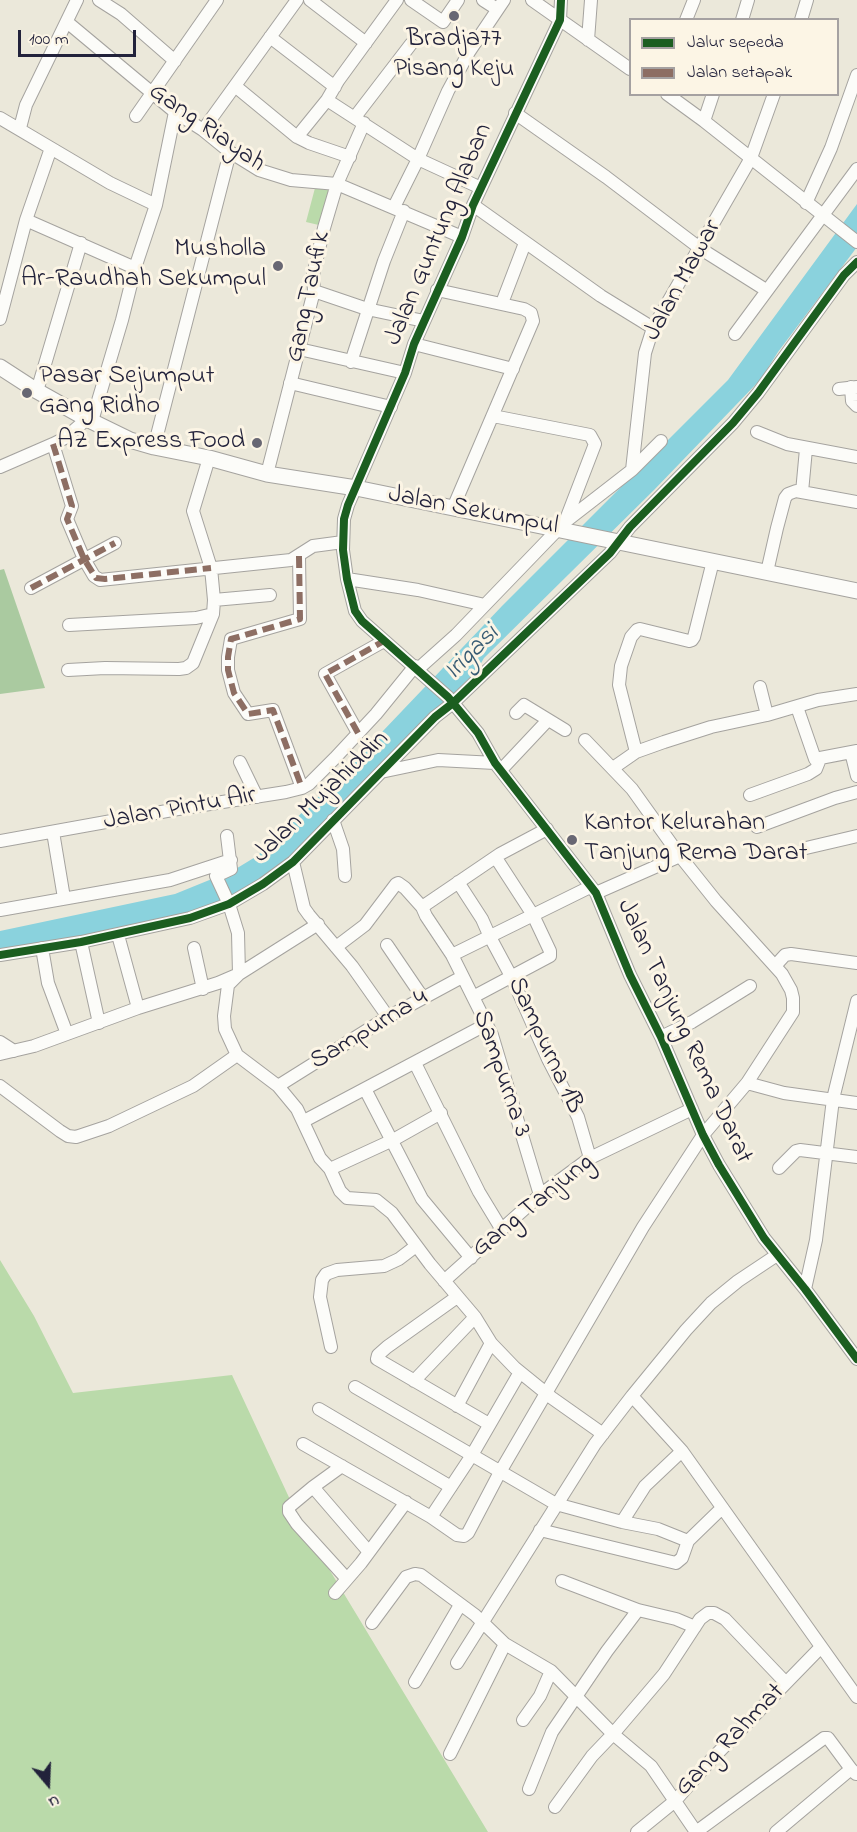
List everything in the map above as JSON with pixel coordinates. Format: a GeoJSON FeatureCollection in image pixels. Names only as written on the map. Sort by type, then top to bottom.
{"type":"FeatureCollection","features":[{"type":"Feature","properties":{"kind":"main road","name":"Jalan Sekumpul"},"geometry":{"type":"LineString","coordinates":[[0,367],[37,391],[90,420],[130,440],[153,447],[209,458],[267,474],[356,488],[565,528],[857,591]]}},
{"type":"Feature","properties":{"kind":"street"},"geometry":{"type":"LineString","coordinates":[[20,128],[26,105],[77,0]]}},
{"type":"Feature","properties":{"kind":"street"},"geometry":{"type":"LineString","coordinates":[[99,0],[122,14],[175,61]]}},
{"type":"Feature","properties":{"kind":"street"},"geometry":{"type":"LineString","coordinates":[[136,116],[218,0]]}},
{"type":"Feature","properties":{"kind":"street"},"geometry":{"type":"LineString","coordinates":[[203,130],[297,0]]}},
{"type":"Feature","properties":{"kind":"street"},"geometry":{"type":"LineString","coordinates":[[310,0],[366,43]]}},
{"type":"Feature","properties":{"kind":"street"},"geometry":{"type":"LineString","coordinates":[[297,137],[327,100],[397,0]]}},
{"type":"Feature","properties":{"kind":"street"},"geometry":{"type":"LineString","coordinates":[[411,0],[443,22],[458,0]]}},
{"type":"Feature","properties":{"kind":"street"},"geometry":{"type":"LineString","coordinates":[[351,362],[399,209],[418,159],[448,91],[469,52],[501,4],[483,0]]}},
{"type":"Feature","properties":{"kind":"street"},"geometry":{"type":"LineString","coordinates":[[532,0],[629,68]]}},
{"type":"Feature","properties":{"kind":"street","name":"Jalan Guntung Alaban"},"geometry":{"type":"LineString","coordinates":[[356,488],[405,373],[414,344],[462,237],[473,205],[560,20],[561,0]]}},
{"type":"Feature","properties":{"kind":"street"},"geometry":{"type":"LineString","coordinates":[[588,40],[591,0]]}},
{"type":"Feature","properties":{"kind":"street"},"geometry":{"type":"LineString","coordinates":[[687,18],[694,0]]}},
{"type":"Feature","properties":{"kind":"street"},"geometry":{"type":"LineString","coordinates":[[743,18],[748,0]]}},
{"type":"Feature","properties":{"kind":"street"},"geometry":{"type":"LineString","coordinates":[[802,18],[807,0]]}},
{"type":"Feature","properties":{"kind":"street","name":"Gang Riayah"},"geometry":{"type":"LineString","coordinates":[[68,22],[175,112],[203,130],[230,152],[272,175],[291,180],[337,184],[462,237]]}},
{"type":"Feature","properties":{"kind":"street"},"geometry":{"type":"LineString","coordinates":[[270,37],[335,87]]}},
{"type":"Feature","properties":{"kind":"street","name":"Gang Taufik"},"geometry":{"type":"LineString","coordinates":[[267,474],[314,291],[314,275],[337,184],[350,157],[359,120],[411,44]]}},
{"type":"Feature","properties":{"kind":"street"},"geometry":{"type":"LineString","coordinates":[[806,203],[831,148],[857,75]]}},
{"type":"Feature","properties":{"kind":"street"},"geometry":{"type":"LineString","coordinates":[[235,86],[297,137],[350,157]]}},
{"type":"Feature","properties":{"kind":"street"},"geometry":{"type":"LineString","coordinates":[[670,96],[857,242]]}},
{"type":"Feature","properties":{"kind":"street"},"geometry":{"type":"LineString","coordinates":[[704,121],[712,96]]}},
{"type":"Feature","properties":{"kind":"street","name":"Jalan Mawar"},"geometry":{"type":"LineString","coordinates":[[632,470],[645,353],[653,328],[752,158],[773,96]]}},
{"type":"Feature","properties":{"kind":"street"},"geometry":{"type":"LineString","coordinates":[[327,100],[418,159],[481,188]]}},
{"type":"Feature","properties":{"kind":"street"},"geometry":{"type":"LineString","coordinates":[[0,467],[65,438],[90,420],[156,205],[175,112]]}},
{"type":"Feature","properties":{"kind":"street"},"geometry":{"type":"LineString","coordinates":[[515,114],[606,177],[700,249],[766,290]]}},
{"type":"Feature","properties":{"kind":"street"},"geometry":{"type":"LineString","coordinates":[[1,123],[4,119],[110,183],[156,205]]}},
{"type":"Feature","properties":{"kind":"street"},"geometry":{"type":"LineString","coordinates":[[0,319],[26,220],[51,148]]}},
{"type":"Feature","properties":{"kind":"street"},"geometry":{"type":"LineString","coordinates":[[153,447],[230,152]]}},
{"type":"Feature","properties":{"kind":"street"},"geometry":{"type":"LineString","coordinates":[[735,333],[857,169]]}},
{"type":"Feature","properties":{"kind":"street"},"geometry":{"type":"LineString","coordinates":[[473,205],[601,296],[653,328]]}},
{"type":"Feature","properties":{"kind":"street"},"geometry":{"type":"LineString","coordinates":[[26,220],[135,268]]}},
{"type":"Feature","properties":{"kind":"street"},"geometry":{"type":"LineString","coordinates":[[37,391],[81,243]]}},
{"type":"Feature","properties":{"kind":"street"},"geometry":{"type":"LineString","coordinates":[[502,303],[525,243]]}},
{"type":"Feature","properties":{"kind":"street","name":"Jalan Mujahiddin"},"geometry":{"type":"LineString","coordinates":[[0,955],[170,924],[263,884],[293,862],[451,700],[734,423],[844,275],[857,262]]}},
{"type":"Feature","properties":{"kind":"street"},"geometry":{"type":"LineString","coordinates":[[437,290],[524,309],[532,316],[533,321],[453,508]]}},
{"type":"Feature","properties":{"kind":"street"},"geometry":{"type":"LineString","coordinates":[[314,291],[367,309],[424,321]]}},
{"type":"Feature","properties":{"kind":"street"},"geometry":{"type":"LineString","coordinates":[[414,344],[513,369]]}},
{"type":"Feature","properties":{"kind":"street"},"geometry":{"type":"LineString","coordinates":[[299,349],[405,373]]}},
{"type":"Feature","properties":{"kind":"street"},"geometry":{"type":"LineString","coordinates":[[290,383],[391,407]]}},
{"type":"Feature","properties":{"kind":"street"},"geometry":{"type":"LineString","coordinates":[[849,388],[852,401],[857,406]]}},
{"type":"Feature","properties":{"kind":"street"},"geometry":{"type":"LineString","coordinates":[[493,416],[590,435],[595,444],[565,528]]}},
{"type":"Feature","properties":{"kind":"street"},"geometry":{"type":"LineString","coordinates":[[757,432],[787,444],[857,457]]}},
{"type":"Feature","properties":{"kind":"street"},"geometry":{"type":"LineString","coordinates":[[565,528],[632,470],[661,441]]}},
{"type":"Feature","properties":{"kind":"street"},"geometry":{"type":"LineString","coordinates":[[53,444],[72,506],[67,519],[84,559],[99,580],[291,560],[313,546],[343,542]]}},
{"type":"Feature","properties":{"kind":"street"},"geometry":{"type":"LineString","coordinates":[[802,492],[806,448]]}},
{"type":"Feature","properties":{"kind":"street"},"geometry":{"type":"LineString","coordinates":[[68,670],[186,668],[193,663],[213,614],[211,568],[193,512],[209,458]]}},
{"type":"Feature","properties":{"kind":"street","name":"Jalan Tanjung Rema Darat"},"geometry":{"type":"LineString","coordinates":[[356,488],[344,519],[343,542],[347,579],[355,611],[372,631],[451,700],[478,734],[498,766],[593,890],[630,975],[662,1037],[703,1135],[745,1209],[777,1255],[805,1288],[857,1359]]}},
{"type":"Feature","properties":{"kind":"street"},"geometry":{"type":"LineString","coordinates":[[767,572],[785,498],[792,491],[857,502]]}},
{"type":"Feature","properties":{"kind":"street","name":"Jalan Pintu Air"},"geometry":{"type":"LineString","coordinates":[[0,841],[302,788],[335,758],[418,669],[565,528]]}},
{"type":"Feature","properties":{"kind":"street"},"geometry":{"type":"LineString","coordinates":[[31,588],[116,543]]}},
{"type":"Feature","properties":{"kind":"street"},"geometry":{"type":"LineString","coordinates":[[299,556],[300,619],[231,639],[228,670],[234,693],[248,714],[273,710],[302,788]]}},
{"type":"Feature","properties":{"kind":"street"},"geometry":{"type":"LineString","coordinates":[[636,752],[620,685],[621,666],[631,637],[640,629],[692,640],[713,561]]}},
{"type":"Feature","properties":{"kind":"street"},"geometry":{"type":"LineString","coordinates":[[347,579],[418,590],[485,605]]}},
{"type":"Feature","properties":{"kind":"street"},"geometry":{"type":"LineString","coordinates":[[214,600],[270,595]]}},
{"type":"Feature","properties":{"kind":"street"},"geometry":{"type":"LineString","coordinates":[[69,626],[196,618],[213,614]]}},
{"type":"Feature","properties":{"kind":"street"},"geometry":{"type":"LineString","coordinates":[[358,733],[325,674],[384,641]]}},
{"type":"Feature","properties":{"kind":"street"},"geometry":{"type":"LineString","coordinates":[[760,687],[767,715]]}},
{"type":"Feature","properties":{"kind":"street"},"geometry":{"type":"LineString","coordinates":[[613,768],[636,752],[711,727],[767,715],[818,700],[857,694]]}},
{"type":"Feature","properties":{"kind":"street"},"geometry":{"type":"LineString","coordinates":[[516,712],[524,705],[565,730]]}},
{"type":"Feature","properties":{"kind":"street"},"geometry":{"type":"LineString","coordinates":[[797,707],[815,759],[854,751],[857,776]]}},
{"type":"Feature","properties":{"kind":"street"},"geometry":{"type":"LineString","coordinates":[[380,772],[438,760],[498,766],[549,720]]}},
{"type":"Feature","properties":{"kind":"street"},"geometry":{"type":"LineString","coordinates":[[303,1444],[431,1516],[457,1535],[466,1535],[500,1472],[643,1227],[703,1135],[747,1083],[793,1012],[794,998],[791,990],[775,966],[680,856],[632,789],[585,740]]}},
{"type":"Feature","properties":{"kind":"street"},"geometry":{"type":"LineString","coordinates":[[750,795],[808,774],[816,769],[820,759]]}},
{"type":"Feature","properties":{"kind":"street"},"geometry":{"type":"LineString","coordinates":[[240,762],[257,797]]}},
{"type":"Feature","properties":{"kind":"street"},"geometry":{"type":"LineString","coordinates":[[757,827],[857,792]]}},
{"type":"Feature","properties":{"kind":"street"},"geometry":{"type":"LineString","coordinates":[[333,820],[343,849],[345,876]]}},
{"type":"Feature","properties":{"kind":"street"},"geometry":{"type":"LineString","coordinates":[[422,907],[496,858],[547,829]]}},
{"type":"Feature","properties":{"kind":"street"},"geometry":{"type":"LineString","coordinates":[[52,832],[64,898]]}},
{"type":"Feature","properties":{"kind":"street"},"geometry":{"type":"LineString","coordinates":[[226,836],[231,869],[216,878],[238,933],[239,974],[228,985],[224,1016],[225,1029],[237,1055],[278,1086],[304,1121],[320,1158],[330,1169],[343,1195],[353,1200],[376,1200],[392,1213],[416,1246],[475,1317],[491,1343],[520,1372],[547,1394],[603,1434]]}},
{"type":"Feature","properties":{"kind":"street"},"geometry":{"type":"LineString","coordinates":[[806,848],[857,836]]}},
{"type":"Feature","properties":{"kind":"street"},"geometry":{"type":"LineString","coordinates":[[453,955],[533,915],[680,856]]}},
{"type":"Feature","properties":{"kind":"street"},"geometry":{"type":"LineString","coordinates":[[473,997],[550,956],[550,951],[533,915],[496,858]]}},
{"type":"Feature","properties":{"kind":"street"},"geometry":{"type":"LineString","coordinates":[[0,910],[170,880],[231,860]]}},
{"type":"Feature","properties":{"kind":"street"},"geometry":{"type":"LineString","coordinates":[[293,862],[304,908],[352,966],[388,1017]]}},
{"type":"Feature","properties":{"kind":"street","name":"Sampurna 1B"},"geometry":{"type":"LineString","coordinates":[[458,882],[482,918],[512,978],[548,1059],[578,1117],[590,1158]]}},
{"type":"Feature","properties":{"kind":"street","name":"Sampurna 3"},"geometry":{"type":"LineString","coordinates":[[336,947],[365,925],[396,884],[405,888],[422,907],[453,955],[462,977],[488,1024],[540,1195]]}},
{"type":"Feature","properties":{"kind":"street"},"geometry":{"type":"LineString","coordinates":[[0,1054],[67,1034],[138,1008],[203,990],[239,974],[318,924]]}},
{"type":"Feature","properties":{"kind":"street"},"geometry":{"type":"LineString","coordinates":[[118,935],[138,1008]]}},
{"type":"Feature","properties":{"kind":"street"},"geometry":{"type":"LineString","coordinates":[[81,942],[99,1023]]}},
{"type":"Feature","properties":{"kind":"street"},"geometry":{"type":"LineString","coordinates":[[387,945],[423,998]]}},
{"type":"Feature","properties":{"kind":"street"},"geometry":{"type":"LineString","coordinates":[[42,948],[48,983],[67,1034]]}},
{"type":"Feature","properties":{"kind":"street"},"geometry":{"type":"LineString","coordinates":[[194,948],[203,990]]}},
{"type":"Feature","properties":{"kind":"street"},"geometry":{"type":"LineString","coordinates":[[775,966],[785,955],[791,954],[857,963]]}},
{"type":"Feature","properties":{"kind":"street","name":"Sampurna 4"},"geometry":{"type":"LineString","coordinates":[[278,1086],[388,1017],[462,977]]}},
{"type":"Feature","properties":{"kind":"street"},"geometry":{"type":"LineString","coordinates":[[662,1037],[692,1022],[750,986]]}},
{"type":"Feature","properties":{"kind":"street"},"geometry":{"type":"LineString","coordinates":[[805,1288],[816,1240],[833,1100],[852,1043],[857,1000]]}},
{"type":"Feature","properties":{"kind":"street"},"geometry":{"type":"LineString","coordinates":[[304,1121],[488,1024]]}},
{"type":"Feature","properties":{"kind":"street"},"geometry":{"type":"LineString","coordinates":[[0,1042],[14,1051]]}},
{"type":"Feature","properties":{"kind":"street"},"geometry":{"type":"LineString","coordinates":[[0,1086],[60,1131],[68,1136],[76,1137],[109,1126],[193,1086],[237,1055]]}},
{"type":"Feature","properties":{"kind":"street"},"geometry":{"type":"LineString","coordinates":[[415,1063],[479,1192],[502,1230]]}},
{"type":"Feature","properties":{"kind":"street"},"geometry":{"type":"LineString","coordinates":[[747,1083],[784,1093],[857,1103]]}},
{"type":"Feature","properties":{"kind":"street"},"geometry":{"type":"LineString","coordinates":[[365,1089],[422,1198],[471,1258]]}},
{"type":"Feature","properties":{"kind":"street","name":"Gang Tanjung"},"geometry":{"type":"LineString","coordinates":[[444,1281],[540,1195],[590,1158],[692,1109]]}},
{"type":"Feature","properties":{"kind":"street"},"geometry":{"type":"LineString","coordinates":[[330,1169],[393,1140],[441,1113]]}},
{"type":"Feature","properties":{"kind":"street"},"geometry":{"type":"LineString","coordinates":[[778,1168],[796,1151],[826,1152],[857,1157]]}},
{"type":"Feature","properties":{"kind":"street"},"geometry":{"type":"LineString","coordinates":[[331,1347],[320,1297],[322,1280],[326,1274],[337,1270],[384,1266],[399,1259],[416,1246]]}},
{"type":"Feature","properties":{"kind":"street"},"geometry":{"type":"LineString","coordinates":[[457,1663],[556,1504],[603,1434],[632,1396],[711,1303],[738,1281],[777,1255]]}},
{"type":"Feature","properties":{"kind":"street"},"geometry":{"type":"LineString","coordinates":[[457,1297],[378,1355],[378,1360],[489,1424]]}},
{"type":"Feature","properties":{"kind":"street"},"geometry":{"type":"LineString","coordinates":[[414,1381],[475,1317]]}},
{"type":"Feature","properties":{"kind":"street"},"geometry":{"type":"LineString","coordinates":[[457,1406],[491,1343]]}},
{"type":"Feature","properties":{"kind":"street"},"geometry":{"type":"LineString","coordinates":[[431,1516],[472,1455],[520,1372]]}},
{"type":"Feature","properties":{"kind":"street"},"geometry":{"type":"LineString","coordinates":[[355,1387],[556,1504],[658,1529],[688,1541]]}},
{"type":"Feature","properties":{"kind":"street"},"geometry":{"type":"LineString","coordinates":[[632,1396],[682,1451],[857,1697]]}},
{"type":"Feature","properties":{"kind":"street"},"geometry":{"type":"LineString","coordinates":[[319,1409],[451,1487]]}},
{"type":"Feature","properties":{"kind":"street"},"geometry":{"type":"LineString","coordinates":[[622,1522],[645,1486],[682,1451]]}},
{"type":"Feature","properties":{"kind":"street"},"geometry":{"type":"LineString","coordinates":[[342,1466],[289,1507],[289,1512],[297,1524],[347,1579]]}},
{"type":"Feature","properties":{"kind":"street"},"geometry":{"type":"LineString","coordinates":[[313,1487],[369,1552]]}},
{"type":"Feature","properties":{"kind":"street"},"geometry":{"type":"LineString","coordinates":[[335,1593],[406,1502]]}},
{"type":"Feature","properties":{"kind":"street"},"geometry":{"type":"LineString","coordinates":[[540,1530],[672,1563],[681,1558],[688,1541],[722,1508]]}},
{"type":"Feature","properties":{"kind":"street"},"geometry":{"type":"LineString","coordinates":[[372,1623],[406,1577],[421,1575],[483,1623],[505,1644],[551,1671],[613,1734],[651,1766],[696,1832],[824,1737],[828,1738],[854,1772],[776,1832]]}},
{"type":"Feature","properties":{"kind":"street"},"geometry":{"type":"LineString","coordinates":[[562,1581],[638,1610],[676,1618],[695,1627]]}},
{"type":"Feature","properties":{"kind":"street"},"geometry":{"type":"LineString","coordinates":[[415,1682],[460,1605]]}},
{"type":"Feature","properties":{"kind":"street"},"geometry":{"type":"LineString","coordinates":[[530,1789],[552,1732],[638,1610]]}},
{"type":"Feature","properties":{"kind":"street"},"geometry":{"type":"LineString","coordinates":[[555,1807],[592,1756],[664,1674],[700,1619],[708,1613],[720,1615],[786,1683]]}},
{"type":"Feature","properties":{"kind":"street"},"geometry":{"type":"LineString","coordinates":[[450,1754],[505,1644]]}},
{"type":"Feature","properties":{"kind":"street","name":"Gang Rahmat"},"geometry":{"type":"LineString","coordinates":[[637,1832],[675,1801],[821,1647]]}},
{"type":"Feature","properties":{"kind":"street"},"geometry":{"type":"LineString","coordinates":[[523,1720],[540,1696],[551,1671]]}},
{"type":"Feature","properties":{"kind":"green space"},"geometry":{"type":"Polygon","coordinates":[[[315,188],[328,190],[330,194],[323,226],[306,222],[315,188]]]}},
{"type":"Feature","properties":{"kind":"green space"},"geometry":{"type":"Polygon","coordinates":[[[4,569],[45,688],[0,694],[0,570],[4,569]]]}},
{"type":"Feature","properties":{"kind":"green space"},"geometry":{"type":"Polygon","coordinates":[[[0,1260],[34,1316],[73,1393],[232,1375],[300,1521],[488,1832],[0,1832],[0,1260]]]}},
{"type":"Feature","properties":{"kind":"water","name":"Irigasi"},"geometry":{"type":"Polygon","coordinates":[[[857,204],[857,247],[778,352],[761,379],[654,490],[484,658],[476,672],[382,762],[271,875],[235,898],[182,918],[0,956],[0,931],[175,894],[234,870],[257,856],[342,774],[502,606],[728,380],[857,204]]]}},
{"type":"Feature","properties":{"kind":"marked path"},"geometry":{"type":"LineString","coordinates":[[53,444],[72,506],[67,519],[84,559],[96,578],[211,568]]}},
{"type":"Feature","properties":{"kind":"marked path"},"geometry":{"type":"LineString","coordinates":[[31,588],[115,543]]}},
{"type":"Feature","properties":{"kind":"marked path"},"geometry":{"type":"LineString","coordinates":[[299,556],[300,619],[231,639],[228,670],[234,693],[248,714],[273,710],[302,788]]}},
{"type":"Feature","properties":{"kind":"marked path"},"geometry":{"type":"LineString","coordinates":[[358,733],[325,674],[384,641]]}},
{"type":"Feature","properties":{"kind":"cycle path"},"geometry":{"type":"LineString","coordinates":[[561,0],[560,20],[473,205],[462,237],[414,344],[405,373],[348,505],[344,519],[343,550],[347,579],[355,611],[362,621],[448,697],[478,733],[495,763],[596,893],[630,975],[719,1165],[764,1238],[857,1359]]}},
{"type":"Feature","properties":{"kind":"cycle path"},"geometry":{"type":"LineString","coordinates":[[0,955],[81,942],[190,918],[229,904],[263,884],[293,862],[435,717],[453,703],[610,553],[630,527],[733,423],[758,393],[844,275],[857,262]]}},
{"type":"Feature","properties":{"kind":"place","name":"Bradja77 Pisang Keju"},"geometry":{"type":"Point","coordinates":[454,16]}},
{"type":"Feature","properties":{"kind":"place","name":"Musholla Ar-Raudhah Sekumpul"},"geometry":{"type":"Point","coordinates":[278,266]}},
{"type":"Feature","properties":{"kind":"place","name":"Pasar Sejumput Gang Ridho"},"geometry":{"type":"Point","coordinates":[27,393]}},
{"type":"Feature","properties":{"kind":"place","name":"AZ Express Food"},"geometry":{"type":"Point","coordinates":[257,443]}},
{"type":"Feature","properties":{"kind":"place","name":"Kantor Kelurahan Tanjung Rema Darat"},"geometry":{"type":"Point","coordinates":[572,840]}}]}
